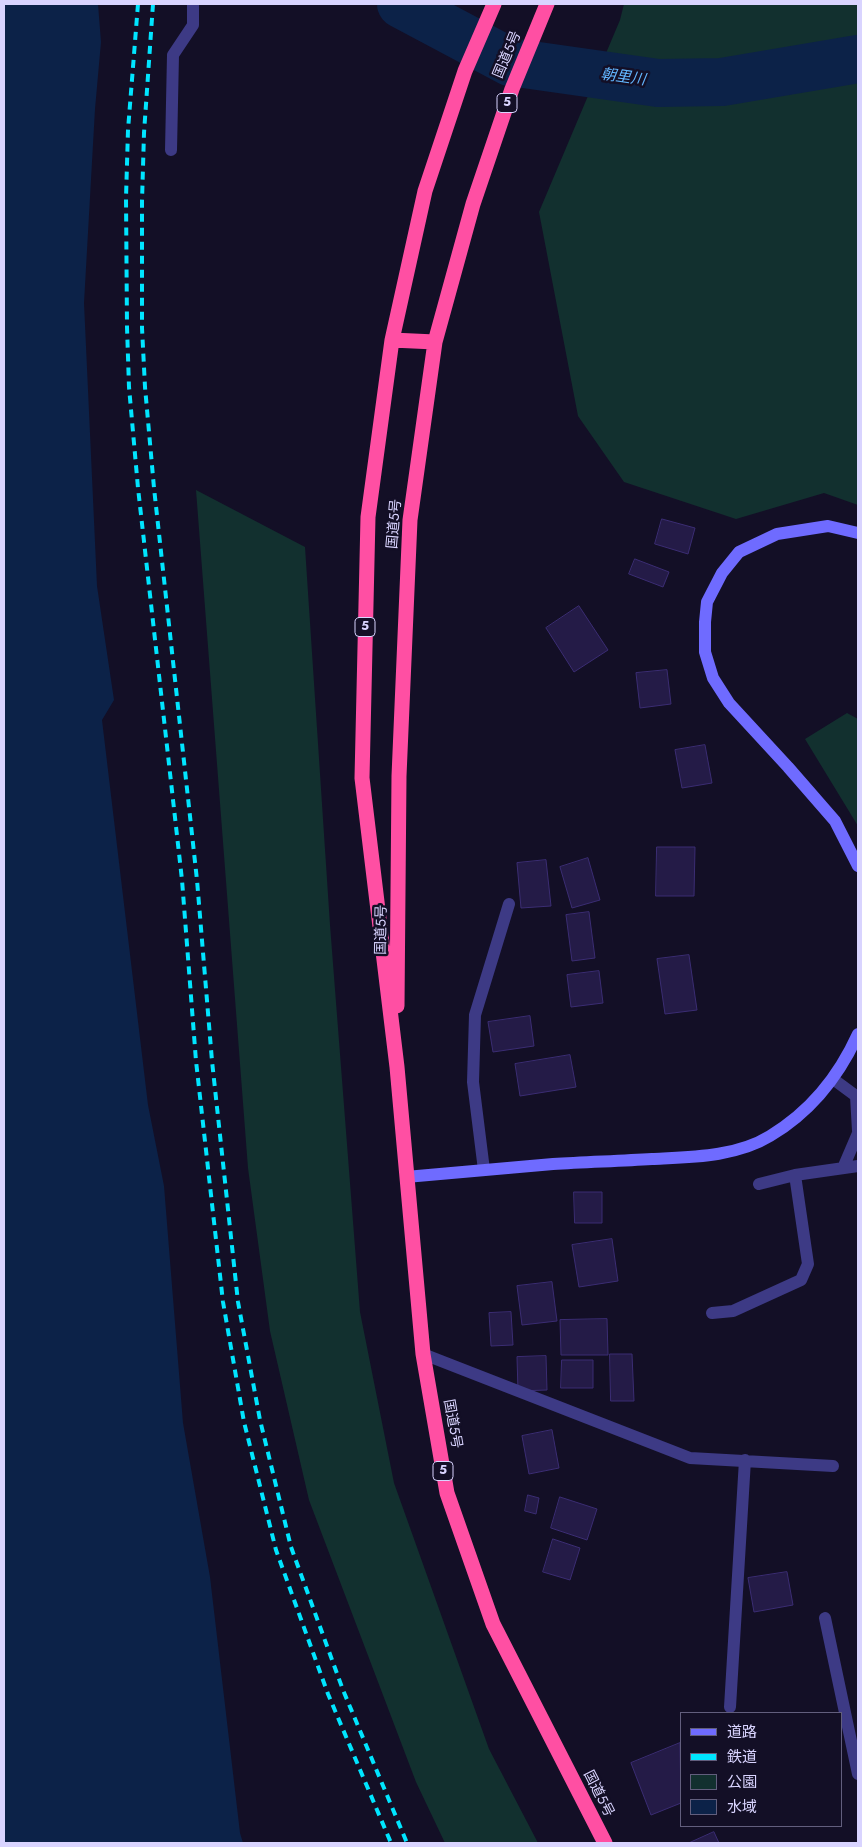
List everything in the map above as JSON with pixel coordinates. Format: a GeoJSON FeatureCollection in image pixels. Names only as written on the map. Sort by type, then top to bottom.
{"type":"FeatureCollection","features":[{"type":"Feature","properties":{"kind":"highway","name":"国道5号"},"geometry":{"type":"LineString","coordinates":[[494,4],[465,71],[426,191],[392,340],[368,517],[362,778],[397,1067],[423,1354],[447,1494],[493,1624],[605,1843]]}},
{"type":"Feature","properties":{"kind":"highway","name":"国道5号"},"geometry":{"type":"LineString","coordinates":[[397,1067],[399,776],[410,520],[435,342],[473,204],[512,89],[548,4]]}},
{"type":"Feature","properties":{"kind":"highway"},"geometry":{"type":"LineString","coordinates":[[392,340],[435,342]]}},
{"type":"Feature","properties":{"kind":"street"},"geometry":{"type":"LineString","coordinates":[[171,150],[173,55],[193,25],[193,4]]}},
{"type":"Feature","properties":{"kind":"street"},"geometry":{"type":"LineString","coordinates":[[858,533],[828,526],[778,534],[739,552],[722,573],[707,602],[705,622],[705,652],[713,678],[718,687],[729,703],[835,821],[858,866]]}},
{"type":"Feature","properties":{"kind":"street"},"geometry":{"type":"LineString","coordinates":[[484,1170],[473,1082],[475,1015],[509,904]]}},
{"type":"Feature","properties":{"kind":"street"},"geometry":{"type":"LineString","coordinates":[[406,1177],[554,1164],[699,1157],[739,1149],[769,1137],[802,1112],[833,1079],[858,1034]]}},
{"type":"Feature","properties":{"kind":"street"},"geometry":{"type":"LineString","coordinates":[[833,1079],[856,1096],[858,1132],[843,1168]]}},
{"type":"Feature","properties":{"kind":"street"},"geometry":{"type":"LineString","coordinates":[[759,1184],[795,1174],[858,1166]]}},
{"type":"Feature","properties":{"kind":"street"},"geometry":{"type":"LineString","coordinates":[[712,1313],[733,1311],[801,1280],[808,1264],[795,1174]]}},
{"type":"Feature","properties":{"kind":"street"},"geometry":{"type":"LineString","coordinates":[[423,1354],[690,1458],[833,1466]]}},
{"type":"Feature","properties":{"kind":"street"},"geometry":{"type":"LineString","coordinates":[[730,1707],[744,1460]]}},
{"type":"Feature","properties":{"kind":"street"},"geometry":{"type":"LineString","coordinates":[[825,1618],[858,1774]]}},
{"type":"Feature","properties":{"kind":"green space"},"geometry":{"type":"Polygon","coordinates":[[[624,4],[858,4],[858,505],[824,493],[736,519],[624,482],[578,416],[539,212],[620,20],[624,4]]]}},
{"type":"Feature","properties":{"kind":"green space"},"geometry":{"type":"Polygon","coordinates":[[[196,490],[305,547],[330,925],[360,1312],[394,1483],[489,1749],[538,1843],[445,1843],[416,1782],[309,1500],[270,1331],[248,1168],[196,490]]]}},
{"type":"Feature","properties":{"kind":"green space"},"geometry":{"type":"Polygon","coordinates":[[[847,713],[858,719],[858,826],[805,739],[847,713]]]}},
{"type":"Feature","properties":{"kind":"water"},"geometry":{"type":"Polygon","coordinates":[[[4,4],[98,4],[101,42],[95,109],[84,303],[97,586],[114,700],[102,720],[148,1105],[164,1186],[183,1423],[210,1577],[240,1833],[243,1843],[4,1843],[4,4]]]}},
{"type":"Feature","properties":{"kind":"building"},"geometry":{"type":"Polygon","coordinates":[[[662,519],[695,528],[688,554],[655,544],[662,519]]]}},
{"type":"Feature","properties":{"kind":"building"},"geometry":{"type":"Polygon","coordinates":[[[635,559],[669,572],[663,587],[629,574],[635,559]]]}},
{"type":"Feature","properties":{"kind":"building"},"geometry":{"type":"Polygon","coordinates":[[[579,606],[608,650],[574,672],[546,628],[579,606]]]}},
{"type":"Feature","properties":{"kind":"building"},"geometry":{"type":"Polygon","coordinates":[[[667,670],[671,704],[640,708],[636,673],[667,670]]]}},
{"type":"Feature","properties":{"kind":"building"},"geometry":{"type":"Polygon","coordinates":[[[705,745],[712,783],[682,788],[675,750],[705,745]]]}},
{"type":"Feature","properties":{"kind":"building"},"geometry":{"type":"Polygon","coordinates":[[[657,847],[695,847],[694,896],[656,896],[657,847]]]}},
{"type":"Feature","properties":{"kind":"building"},"geometry":{"type":"Polygon","coordinates":[[[588,858],[600,900],[572,908],[560,867],[588,858]]]}},
{"type":"Feature","properties":{"kind":"building"},"geometry":{"type":"Polygon","coordinates":[[[546,860],[551,906],[521,908],[517,863],[546,860]]]}},
{"type":"Feature","properties":{"kind":"building"},"geometry":{"type":"Polygon","coordinates":[[[589,912],[595,958],[572,961],[566,915],[589,912]]]}},
{"type":"Feature","properties":{"kind":"building"},"geometry":{"type":"Polygon","coordinates":[[[689,955],[697,1010],[665,1014],[657,959],[689,955]]]}},
{"type":"Feature","properties":{"kind":"building"},"geometry":{"type":"Polygon","coordinates":[[[599,971],[603,1003],[571,1007],[567,975],[599,971]]]}},
{"type":"Feature","properties":{"kind":"building"},"geometry":{"type":"Polygon","coordinates":[[[530,1016],[534,1046],[493,1052],[488,1022],[530,1016]]]}},
{"type":"Feature","properties":{"kind":"building"},"geometry":{"type":"Polygon","coordinates":[[[570,1055],[576,1087],[520,1096],[515,1064],[570,1055]]]}},
{"type":"Feature","properties":{"kind":"building"},"geometry":{"type":"Polygon","coordinates":[[[574,1192],[602,1192],[602,1223],[575,1223],[574,1192]]]}},
{"type":"Feature","properties":{"kind":"building"},"geometry":{"type":"Polygon","coordinates":[[[612,1239],[618,1281],[579,1287],[572,1245],[612,1239]]]}},
{"type":"Feature","properties":{"kind":"building"},"geometry":{"type":"Polygon","coordinates":[[[552,1282],[557,1321],[522,1325],[517,1286],[552,1282]]]}},
{"type":"Feature","properties":{"kind":"building"},"geometry":{"type":"Polygon","coordinates":[[[511,1312],[513,1345],[491,1346],[489,1313],[511,1312]]]}},
{"type":"Feature","properties":{"kind":"building"},"geometry":{"type":"Polygon","coordinates":[[[607,1319],[608,1355],[561,1355],[560,1320],[607,1319]]]}},
{"type":"Feature","properties":{"kind":"building"},"geometry":{"type":"Polygon","coordinates":[[[610,1354],[632,1354],[634,1401],[611,1401],[610,1354]]]}},
{"type":"Feature","properties":{"kind":"building"},"geometry":{"type":"Polygon","coordinates":[[[546,1356],[547,1390],[518,1391],[517,1357],[546,1356]]]}},
{"type":"Feature","properties":{"kind":"building"},"geometry":{"type":"Polygon","coordinates":[[[562,1360],[593,1360],[593,1388],[561,1388],[562,1360]]]}},
{"type":"Feature","properties":{"kind":"building"},"geometry":{"type":"Polygon","coordinates":[[[552,1430],[559,1468],[529,1474],[522,1436],[552,1430]]]}},
{"type":"Feature","properties":{"kind":"building"},"geometry":{"type":"Polygon","coordinates":[[[528,1495],[539,1498],[536,1514],[525,1511],[528,1495]]]}},
{"type":"Feature","properties":{"kind":"building"},"geometry":{"type":"Polygon","coordinates":[[[560,1497],[597,1509],[587,1540],[551,1528],[560,1497]]]}},
{"type":"Feature","properties":{"kind":"building"},"geometry":{"type":"Polygon","coordinates":[[[553,1539],[580,1548],[570,1580],[543,1572],[553,1539]]]}},
{"type":"Feature","properties":{"kind":"building"},"geometry":{"type":"Polygon","coordinates":[[[787,1572],[793,1605],[754,1612],[748,1578],[787,1572]]]}},
{"type":"Feature","properties":{"kind":"building"},"geometry":{"type":"Polygon","coordinates":[[[680,1743],[680,1803],[651,1815],[631,1763],[680,1743]]]}},
{"type":"Feature","properties":{"kind":"building"},"geometry":{"type":"Polygon","coordinates":[[[714,1832],[719,1843],[689,1843],[714,1832]]]}},
{"type":"Feature","properties":{"kind":"waterway","name":"朝里川"},"geometry":{"type":"LineString","coordinates":[[401,4],[510,62],[658,83],[722,82],[858,59]]}},
{"type":"Feature","properties":{"kind":"railway"},"geometry":{"type":"LineString","coordinates":[[138,4],[128,130],[126,198],[129,387],[138,488],[182,880],[196,1061],[223,1302],[244,1422],[276,1550],[328,1694],[391,1843]]}},
{"type":"Feature","properties":{"kind":"railway"},"geometry":{"type":"LineString","coordinates":[[153,4],[144,133],[142,201],[142,328],[145,387],[154,488],[197,880],[212,1061],[238,1302],[260,1420],[291,1547],[343,1690],[407,1843]]}}]}
